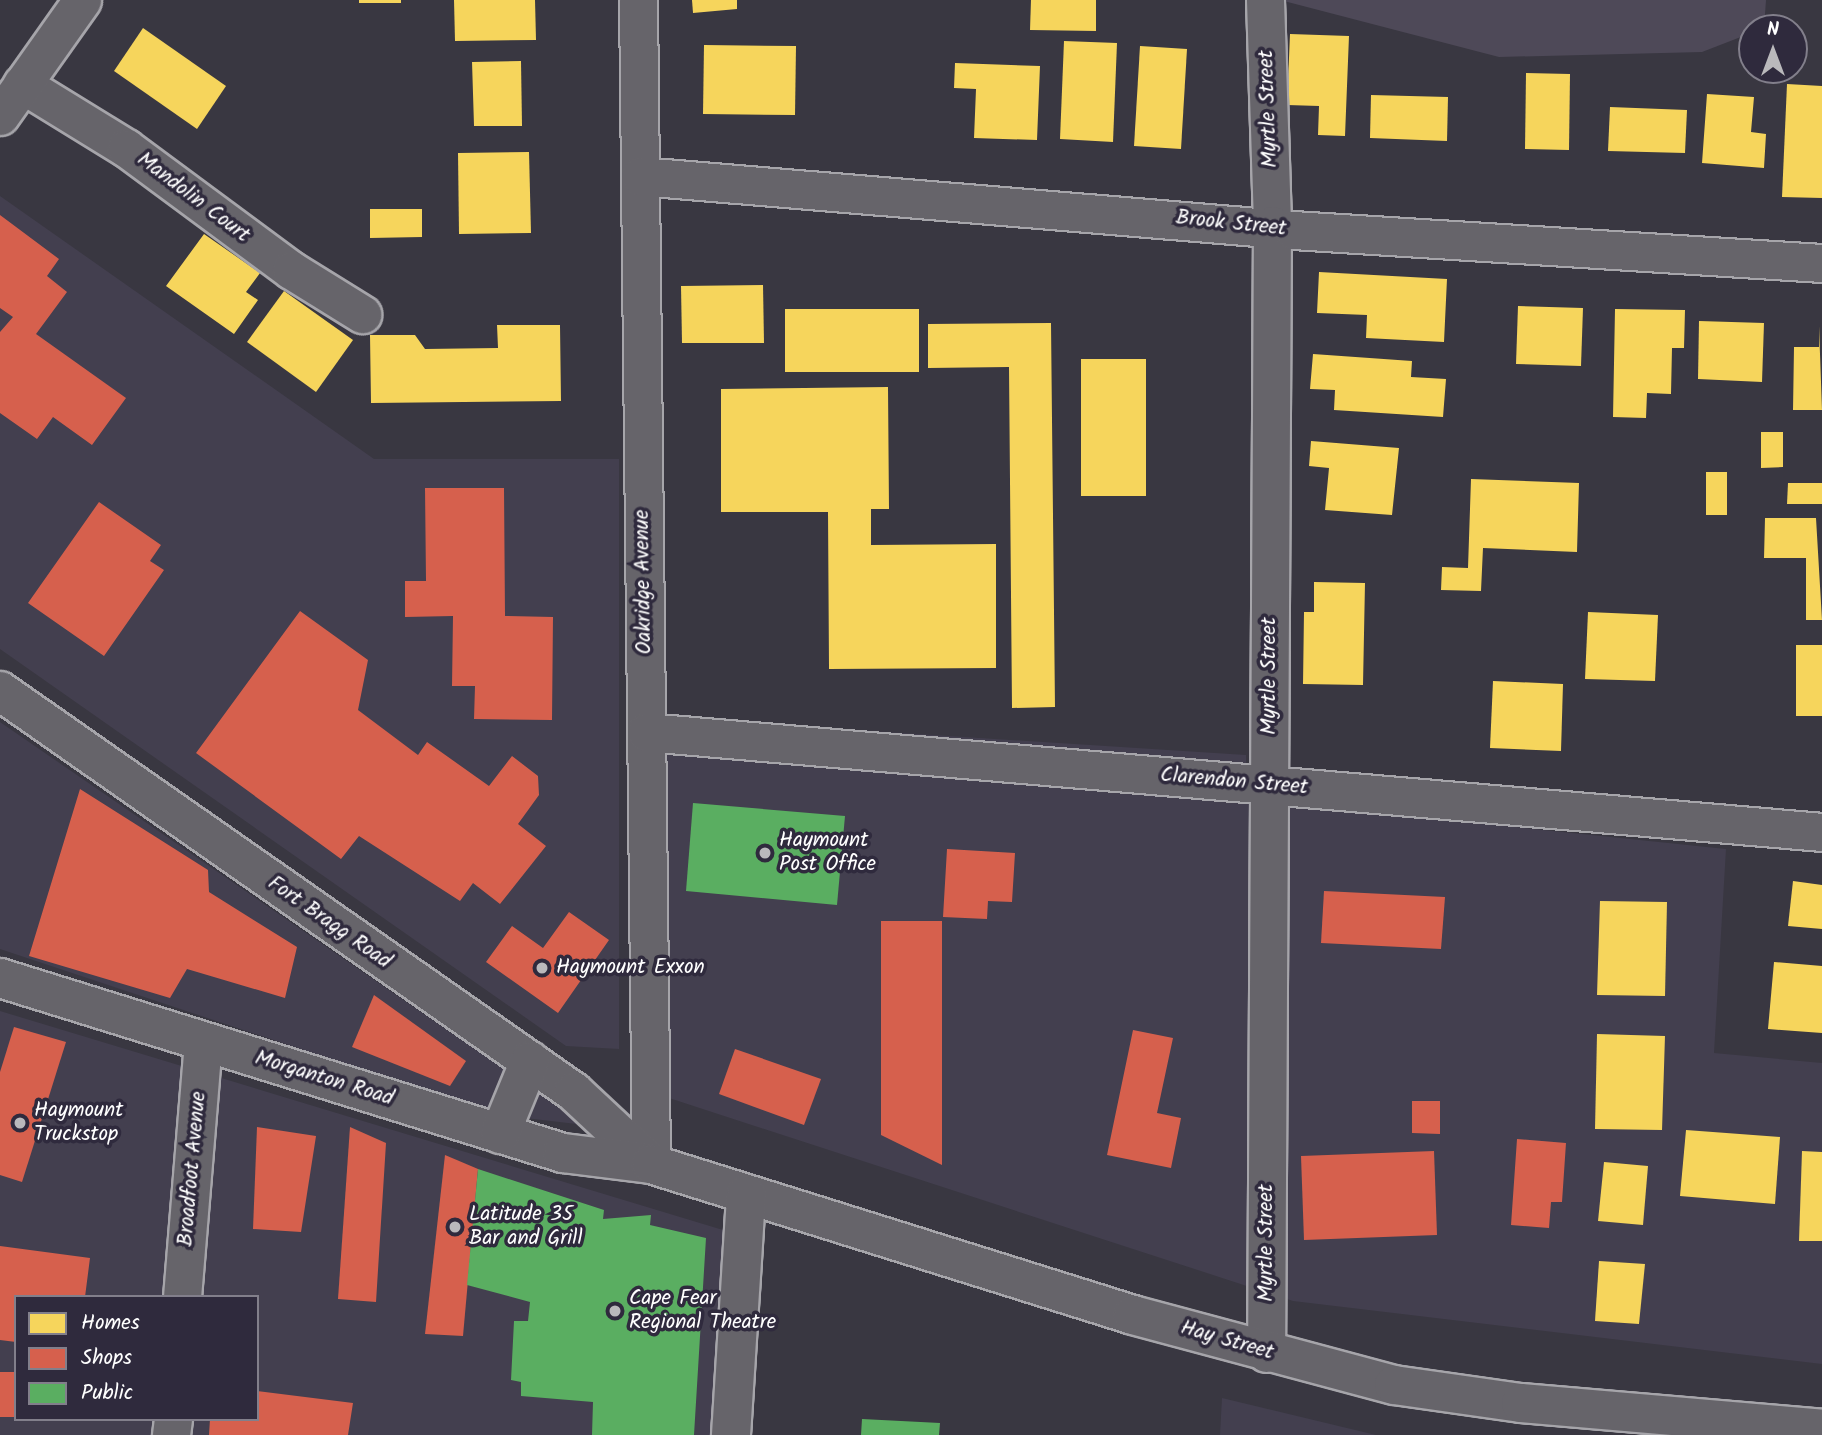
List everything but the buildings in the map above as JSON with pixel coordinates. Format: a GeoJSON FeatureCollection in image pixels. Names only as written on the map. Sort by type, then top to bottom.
{"type":"FeatureCollection","features":[{"type":"Feature","properties":{"kind":"main road","name":"Fort Bragg Road"},"geometry":{"type":"LineString","coordinates":[[0,691],[574,1092],[651,1164]]}},
{"type":"Feature","properties":{"kind":"main road","name":"Morganton Road"},"geometry":{"type":"LineString","coordinates":[[0,978],[563,1153],[651,1164]]}},
{"type":"Feature","properties":{"kind":"main road"},"geometry":{"type":"LineString","coordinates":[[500,1134],[530,1061]]}},
{"type":"Feature","properties":{"kind":"main road","name":"Hay Street"},"geometry":{"type":"LineString","coordinates":[[651,1164],[1266,1353],[1394,1385],[1521,1403],[1822,1429]]}},
{"type":"Feature","properties":{"kind":"main road"},"geometry":{"type":"LineString","coordinates":[[732,1435],[746,1194]]}},
{"type":"Feature","properties":{"kind":"street"},"geometry":{"type":"LineString","coordinates":[[0,116],[82,0]]}},
{"type":"Feature","properties":{"kind":"street","name":"Oakridge Avenue"},"geometry":{"type":"LineString","coordinates":[[638,0],[651,1164]]}},
{"type":"Feature","properties":{"kind":"street","name":"Myrtle Street"},"geometry":{"type":"LineString","coordinates":[[1265,0],[1272,225],[1266,1353]]}},
{"type":"Feature","properties":{"kind":"street","name":"Mandolin Court"},"geometry":{"type":"LineString","coordinates":[[22,84],[126,148],[291,270],[362,314]]}},
{"type":"Feature","properties":{"kind":"street","name":"Brook Street"},"geometry":{"type":"LineString","coordinates":[[640,176],[1272,225],[1822,263]]}},
{"type":"Feature","properties":{"kind":"street","name":"Clarendon Street"},"geometry":{"type":"LineString","coordinates":[[646,732],[1822,832]]}},
{"type":"Feature","properties":{"kind":"street","name":"Broadfoot Avenue"},"geometry":{"type":"LineString","coordinates":[[182,1295],[203,1042]]}},
{"type":"Feature","properties":{"kind":"shaded area"},"geometry":{"type":"Polygon","coordinates":[[[1280,0],[1766,0],[1765,14],[1738,14],[1738,38],[1702,52],[1499,57],[1280,0]]]}},
{"type":"Feature","properties":{"kind":"shaded area"},"geometry":{"type":"Polygon","coordinates":[[[0,196],[374,459],[619,459],[619,1049],[566,1046],[0,649],[0,196]]]}},
{"type":"Feature","properties":{"kind":"shaded area"},"geometry":{"type":"Polygon","coordinates":[[[666,718],[1246,755],[1247,799],[1726,849],[1714,1053],[1822,1063],[1822,1364],[1293,1301],[666,1097],[666,718]]]}},
{"type":"Feature","properties":{"kind":"shaded area"},"geometry":{"type":"Polygon","coordinates":[[[0,722],[585,1125],[499,1115],[0,949],[0,722]]]}},
{"type":"Feature","properties":{"kind":"shaded area"},"geometry":{"type":"Polygon","coordinates":[[[0,1011],[723,1230],[712,1435],[0,1435],[0,1011]]]}},
{"type":"Feature","properties":{"kind":"shaded area"},"geometry":{"type":"Polygon","coordinates":[[[1222,1398],[1376,1435],[1220,1435],[1222,1398]]]}},
{"type":"Feature","properties":{"kind":"place","name":"Haymount Post Office"},"geometry":{"type":"Point","coordinates":[765,853]}},
{"type":"Feature","properties":{"kind":"place","name":"Haymount Exxon"},"geometry":{"type":"Point","coordinates":[542,968]}},
{"type":"Feature","properties":{"kind":"place","name":"Haymount Truckstop"},"geometry":{"type":"Point","coordinates":[20,1123]}},
{"type":"Feature","properties":{"kind":"place","name":"Latitude 35 Bar and Grill"},"geometry":{"type":"Point","coordinates":[455,1227]}},
{"type":"Feature","properties":{"kind":"place","name":"Cape Fear Regional Theatre"},"geometry":{"type":"Point","coordinates":[615,1311]}}]}
